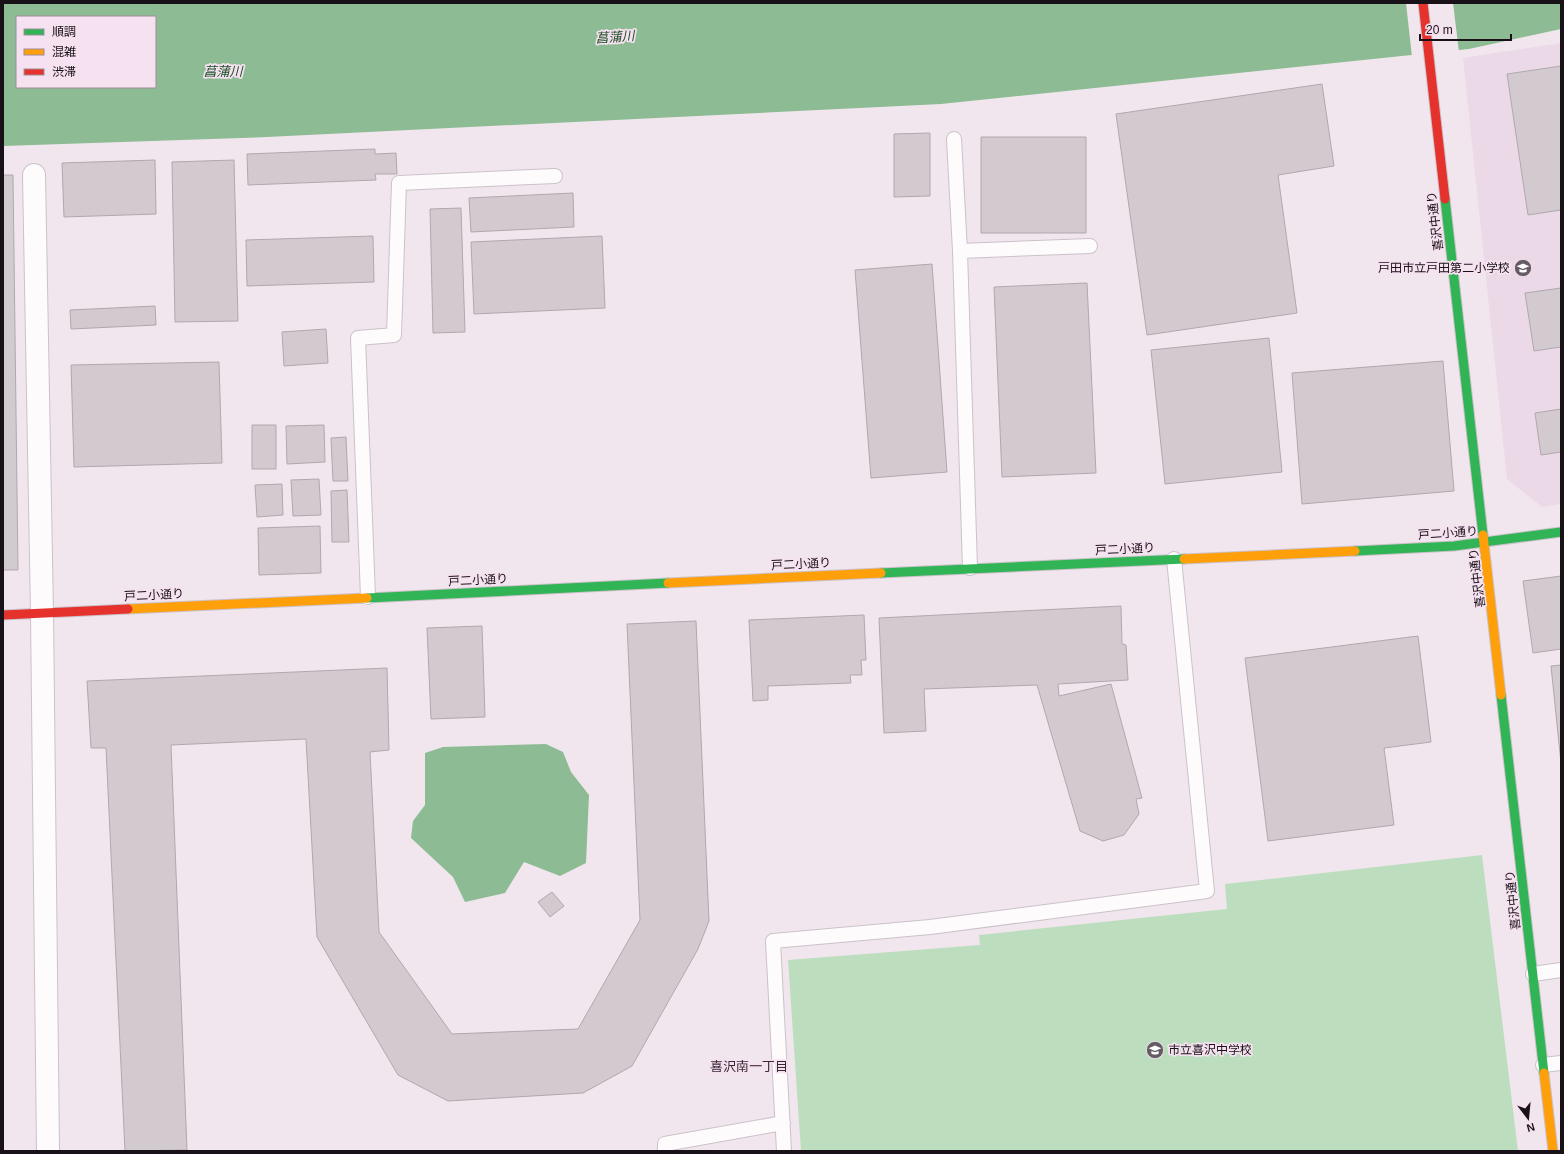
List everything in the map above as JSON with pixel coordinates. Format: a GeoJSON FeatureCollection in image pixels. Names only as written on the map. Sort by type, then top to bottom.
{"type":"FeatureCollection","features":[{"type":"Feature","properties":{"kind":"street","name":"喜沢中通り"},"geometry":{"type":"LineString","coordinates":[[1423,3],[1553,1151]]}},
{"type":"Feature","properties":{"kind":"street"},"geometry":{"type":"LineString","coordinates":[[34,175],[42,613],[48,1151]]}},
{"type":"Feature","properties":{"kind":"street","name":"戸二小通り"},"geometry":{"type":"LineString","coordinates":[[3,615],[1454,546],[1561,532]]}},
{"type":"Feature","properties":{"kind":"lane"},"geometry":{"type":"LineString","coordinates":[[954,138],[960,251],[970,568]]}},
{"type":"Feature","properties":{"kind":"lane"},"geometry":{"type":"LineString","coordinates":[[368,597],[358,338],[394,335],[399,182],[555,176]]}},
{"type":"Feature","properties":{"kind":"lane"},"geometry":{"type":"LineString","coordinates":[[960,251],[1090,246]]}},
{"type":"Feature","properties":{"kind":"lane"},"geometry":{"type":"LineString","coordinates":[[784,1151],[773,941],[930,926],[1207,891],[1174,559]]}},
{"type":"Feature","properties":{"kind":"lane"},"geometry":{"type":"LineString","coordinates":[[1533,974],[1561,970]]}},
{"type":"Feature","properties":{"kind":"lane"},"geometry":{"type":"LineString","coordinates":[[1543,1065],[1561,1063]]}},
{"type":"Feature","properties":{"kind":"lane"},"geometry":{"type":"LineString","coordinates":[[665,1151],[665,1144],[783,1123]]}},
{"type":"Feature","properties":{"kind":"shaded area","name":"戸田市立戸田第二小学校"},"geometry":{"type":"Polygon","coordinates":[[[1561,43],[1561,504],[1542,507],[1507,479],[1463,58],[1561,43]]]}},
{"type":"Feature","properties":{"kind":"shaded area","name":"市立喜沢中学校"},"geometry":{"type":"Polygon","coordinates":[[[1482,855],[1518,1151],[801,1151],[788,960],[980,945],[979,935],[1227,909],[1225,884],[1482,855]]]}},
{"type":"Feature","properties":{"kind":"water","name":"菖蒲川"},"geometry":{"type":"Polygon","coordinates":[[[3,3],[1561,3],[1561,29],[1469,49],[941,104],[267,137],[3,146],[3,3]]]}},
{"type":"Feature","properties":{"kind":"water"},"geometry":{"type":"Polygon","coordinates":[[[546,744],[563,752],[571,772],[589,795],[586,863],[560,876],[524,862],[505,893],[465,902],[453,877],[411,838],[413,821],[425,805],[425,753],[443,747],[546,744]]]}},
{"type":"Feature","properties":{"kind":"pier"},"geometry":{"type":"Polygon","coordinates":[[[1406,3],[1453,3],[1459,52],[1412,57],[1406,3]]]}},
{"type":"Feature","properties":{"kind":"building"},"geometry":{"type":"Polygon","coordinates":[[[1561,66],[1561,210],[1528,215],[1507,74],[1561,66]]]}},
{"type":"Feature","properties":{"kind":"building"},"geometry":{"type":"Polygon","coordinates":[[[1322,84],[1334,166],[1278,175],[1297,313],[1147,335],[1116,114],[1322,84]]]}},
{"type":"Feature","properties":{"kind":"building"},"geometry":{"type":"Polygon","coordinates":[[[930,133],[930,196],[894,197],[894,134],[930,133]]]}},
{"type":"Feature","properties":{"kind":"building"},"geometry":{"type":"Polygon","coordinates":[[[981,137],[1086,137],[1086,233],[981,233],[981,137]]]}},
{"type":"Feature","properties":{"kind":"building"},"geometry":{"type":"Polygon","coordinates":[[[375,149],[375,154],[396,153],[397,174],[375,174],[376,180],[248,185],[247,154],[375,149]]]}},
{"type":"Feature","properties":{"kind":"building"},"geometry":{"type":"Polygon","coordinates":[[[155,160],[156,214],[64,217],[62,163],[155,160]]]}},
{"type":"Feature","properties":{"kind":"building"},"geometry":{"type":"Polygon","coordinates":[[[234,160],[238,321],[175,322],[172,162],[234,160]]]}},
{"type":"Feature","properties":{"kind":"building"},"geometry":{"type":"Polygon","coordinates":[[[3,175],[13,175],[18,570],[3,570],[3,175]]]}},
{"type":"Feature","properties":{"kind":"building"},"geometry":{"type":"Polygon","coordinates":[[[573,193],[574,227],[471,232],[469,198],[573,193]]]}},
{"type":"Feature","properties":{"kind":"building"},"geometry":{"type":"Polygon","coordinates":[[[461,208],[465,332],[433,333],[430,209],[461,208]]]}},
{"type":"Feature","properties":{"kind":"building"},"geometry":{"type":"Polygon","coordinates":[[[373,236],[374,282],[247,286],[246,240],[373,236]]]}},
{"type":"Feature","properties":{"kind":"building"},"geometry":{"type":"Polygon","coordinates":[[[602,236],[605,308],[474,314],[471,242],[602,236]]]}},
{"type":"Feature","properties":{"kind":"building"},"geometry":{"type":"Polygon","coordinates":[[[932,264],[947,472],[871,478],[855,270],[932,264]]]}},
{"type":"Feature","properties":{"kind":"building"},"geometry":{"type":"Polygon","coordinates":[[[1087,283],[1096,473],[1002,477],[994,287],[1087,283]]]}},
{"type":"Feature","properties":{"kind":"building"},"geometry":{"type":"Polygon","coordinates":[[[1561,288],[1561,347],[1534,351],[1525,293],[1561,288]]]}},
{"type":"Feature","properties":{"kind":"building"},"geometry":{"type":"Polygon","coordinates":[[[155,306],[156,325],[71,329],[70,310],[155,306]]]}},
{"type":"Feature","properties":{"kind":"building"},"geometry":{"type":"Polygon","coordinates":[[[326,329],[328,363],[284,366],[282,332],[326,329]]]}},
{"type":"Feature","properties":{"kind":"building"},"geometry":{"type":"Polygon","coordinates":[[[1269,338],[1282,472],[1165,484],[1151,350],[1269,338]]]}},
{"type":"Feature","properties":{"kind":"building"},"geometry":{"type":"Polygon","coordinates":[[[1443,361],[1454,491],[1302,504],[1292,373],[1443,361]]]}},
{"type":"Feature","properties":{"kind":"building"},"geometry":{"type":"Polygon","coordinates":[[[219,362],[222,463],[74,467],[71,365],[219,362]]]}},
{"type":"Feature","properties":{"kind":"building"},"geometry":{"type":"Polygon","coordinates":[[[1561,409],[1561,452],[1541,455],[1535,413],[1561,409]]]}},
{"type":"Feature","properties":{"kind":"building"},"geometry":{"type":"Polygon","coordinates":[[[252,425],[276,425],[276,469],[252,469],[252,425]]]}},
{"type":"Feature","properties":{"kind":"building"},"geometry":{"type":"Polygon","coordinates":[[[324,425],[325,462],[287,464],[286,426],[324,425]]]}},
{"type":"Feature","properties":{"kind":"building"},"geometry":{"type":"Polygon","coordinates":[[[346,437],[348,481],[333,481],[331,438],[346,437]]]}},
{"type":"Feature","properties":{"kind":"building"},"geometry":{"type":"Polygon","coordinates":[[[319,479],[321,515],[293,516],[291,480],[319,479]]]}},
{"type":"Feature","properties":{"kind":"building"},"geometry":{"type":"Polygon","coordinates":[[[282,484],[283,515],[257,517],[255,485],[282,484]]]}},
{"type":"Feature","properties":{"kind":"building"},"geometry":{"type":"Polygon","coordinates":[[[347,490],[349,542],[332,542],[331,491],[347,490]]]}},
{"type":"Feature","properties":{"kind":"building"},"geometry":{"type":"Polygon","coordinates":[[[320,526],[321,573],[259,575],[258,528],[320,526]]]}},
{"type":"Feature","properties":{"kind":"building"},"geometry":{"type":"Polygon","coordinates":[[[1561,576],[1561,649],[1533,653],[1523,581],[1561,576]]]}},
{"type":"Feature","properties":{"kind":"building"},"geometry":{"type":"Polygon","coordinates":[[[1121,606],[1122,644],[1126,645],[1128,680],[1058,684],[1059,696],[1111,684],[1142,798],[1136,799],[1139,814],[1124,835],[1103,841],[1080,831],[1037,685],[924,689],[926,731],[884,733],[879,618],[1121,606]]]}},
{"type":"Feature","properties":{"kind":"building"},"geometry":{"type":"Polygon","coordinates":[[[864,615],[866,660],[861,660],[862,675],[850,675],[851,683],[768,686],[768,700],[753,701],[749,620],[864,615]]]}},
{"type":"Feature","properties":{"kind":"building"},"geometry":{"type":"Polygon","coordinates":[[[696,621],[709,921],[698,949],[632,1066],[583,1093],[448,1101],[398,1075],[317,937],[306,739],[171,745],[187,1150],[125,1151],[106,748],[91,748],[87,681],[387,668],[389,750],[370,752],[379,932],[452,1034],[578,1029],[640,920],[627,624],[696,621]]]}},
{"type":"Feature","properties":{"kind":"building"},"geometry":{"type":"Polygon","coordinates":[[[482,626],[485,717],[431,719],[427,628],[482,626]]]}},
{"type":"Feature","properties":{"kind":"building"},"geometry":{"type":"Polygon","coordinates":[[[1418,636],[1431,742],[1384,748],[1394,825],[1268,841],[1245,658],[1418,636]]]}},
{"type":"Feature","properties":{"kind":"building"},"geometry":{"type":"Polygon","coordinates":[[[1561,665],[1561,763],[1551,666],[1561,665]]]}},
{"type":"Feature","properties":{"kind":"building"},"geometry":{"type":"Polygon","coordinates":[[[552,892],[564,906],[550,917],[538,902],[552,892]]]}},
{"type":"Feature","properties":{"kind":"traffic: fast"},"geometry":{"type":"LineString","coordinates":[[1445,199],[1483,535]]}},
{"type":"Feature","properties":{"kind":"traffic: fast"},"geometry":{"type":"LineString","coordinates":[[1355,551],[1454,546],[1561,532]]}},
{"type":"Feature","properties":{"kind":"traffic: fast"},"geometry":{"type":"LineString","coordinates":[[881,573],[1184,559]]}},
{"type":"Feature","properties":{"kind":"traffic: fast"},"geometry":{"type":"LineString","coordinates":[[367,598],[668,583]]}},
{"type":"Feature","properties":{"kind":"traffic: fast"},"geometry":{"type":"LineString","coordinates":[[1501,695],[1544,1073]]}},
{"type":"Feature","properties":{"kind":"traffic: slow"},"geometry":{"type":"LineString","coordinates":[[1483,535],[1501,695]]}},
{"type":"Feature","properties":{"kind":"traffic: slow"},"geometry":{"type":"LineString","coordinates":[[1184,559],[1355,551]]}},
{"type":"Feature","properties":{"kind":"traffic: slow"},"geometry":{"type":"LineString","coordinates":[[668,583],[881,573]]}},
{"type":"Feature","properties":{"kind":"traffic: slow"},"geometry":{"type":"LineString","coordinates":[[128,609],[367,598]]}},
{"type":"Feature","properties":{"kind":"traffic: slow"},"geometry":{"type":"LineString","coordinates":[[1544,1073],[1553,1151]]}},
{"type":"Feature","properties":{"kind":"traffic: jam"},"geometry":{"type":"LineString","coordinates":[[1423,3],[1445,199]]}},
{"type":"Feature","properties":{"kind":"traffic: jam"},"geometry":{"type":"LineString","coordinates":[[3,615],[128,609]]}},
{"type":"Feature","properties":{"kind":"place","name":"戸田市立戸田第二小学校"},"geometry":{"type":"Point","coordinates":[1523,268]}},
{"type":"Feature","properties":{"kind":"place","name":"市立喜沢中学校"},"geometry":{"type":"Point","coordinates":[1155,1050]}},
{"type":"Feature","properties":{"kind":"district","name":"喜沢南一丁目"},"geometry":{"type":"Point","coordinates":[749,1066]}}]}
